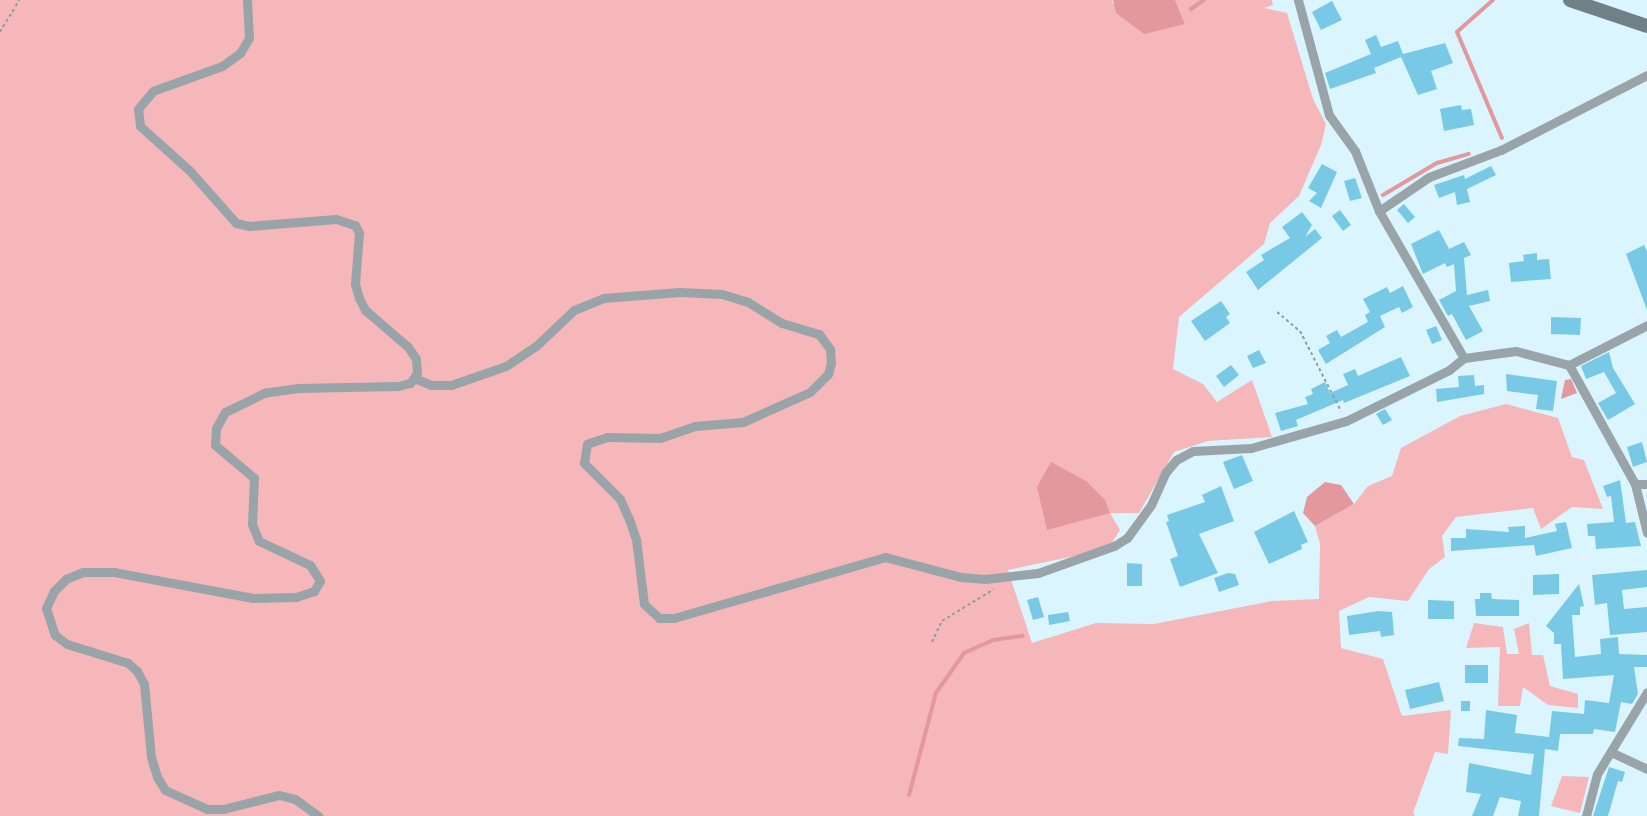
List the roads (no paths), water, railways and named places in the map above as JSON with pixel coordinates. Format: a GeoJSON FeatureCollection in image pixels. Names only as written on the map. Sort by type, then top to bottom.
{"type":"FeatureCollection","features":[{"type":"Feature","properties":{"kind":"main road"},"geometry":{"type":"LineString","coordinates":[[1570,0],[1647,26]]}},
{"type":"Feature","properties":{"kind":"street"},"geometry":{"type":"LineString","coordinates":[[247,0],[249,38],[240,53],[222,66],[153,91],[138,109],[140,126],[190,171],[236,223],[249,226],[336,219],[355,225],[359,233],[355,284],[359,298],[365,310],[408,346],[416,359],[417,373],[414,378],[398,387],[298,388],[264,393],[225,412],[216,428],[215,445],[255,478],[252,524],[259,541],[310,565],[320,581],[314,591],[253,598],[114,572],[83,572],[66,579],[54,591],[46,608],[55,635],[67,644],[128,663],[137,671],[144,684],[151,757],[157,777],[165,790],[207,809],[223,809],[279,795],[295,799],[318,816]]}},
{"type":"Feature","properties":{"kind":"street"},"geometry":{"type":"LineString","coordinates":[[1298,0],[1329,115],[1354,152],[1379,211],[1464,358]]}},
{"type":"Feature","properties":{"kind":"street"},"geometry":{"type":"LineString","coordinates":[[1379,211],[1429,177],[1501,150],[1647,75]]}},
{"type":"Feature","properties":{"kind":"street"},"geometry":{"type":"LineString","coordinates":[[414,378],[430,386],[451,385],[506,366],[536,346],[574,309],[603,298],[680,292],[722,294],[748,302],[766,316],[804,328],[825,340],[831,363],[820,386],[762,413],[731,424],[694,426],[660,438],[607,437],[587,444],[584,463],[620,499],[629,519],[636,539],[644,604],[659,618],[674,618],[885,557],[961,577],[985,579],[1038,573],[1114,546],[1127,537],[1151,505],[1166,472],[1176,460],[1193,451],[1251,448],[1346,421],[1449,370],[1464,358],[1516,351],[1540,355],[1569,366],[1635,484],[1647,533]]}},
{"type":"Feature","properties":{"kind":"street"},"geometry":{"type":"LineString","coordinates":[[1569,366],[1647,326]]}},
{"type":"Feature","properties":{"kind":"street"},"geometry":{"type":"LineString","coordinates":[[1635,484],[1647,484]]}},
{"type":"Feature","properties":{"kind":"street"},"geometry":{"type":"LineString","coordinates":[[1586,816],[1598,774],[1647,692]]}},
{"type":"Feature","properties":{"kind":"street"},"geometry":{"type":"LineString","coordinates":[[1612,753],[1647,770]]}},
{"type":"Feature","properties":{"kind":"waterway"},"geometry":{"type":"LineString","coordinates":[[1191,9],[1204,0]]}},
{"type":"Feature","properties":{"kind":"waterway"},"geometry":{"type":"LineString","coordinates":[[1493,0],[1457,32],[1502,138]]}},
{"type":"Feature","properties":{"kind":"waterway"},"geometry":{"type":"LineString","coordinates":[[1383,195],[1437,163],[1469,154]]}},
{"type":"Feature","properties":{"kind":"waterway"},"geometry":{"type":"LineString","coordinates":[[909,795],[936,693],[964,653],[993,640],[1023,636]]}}]}
